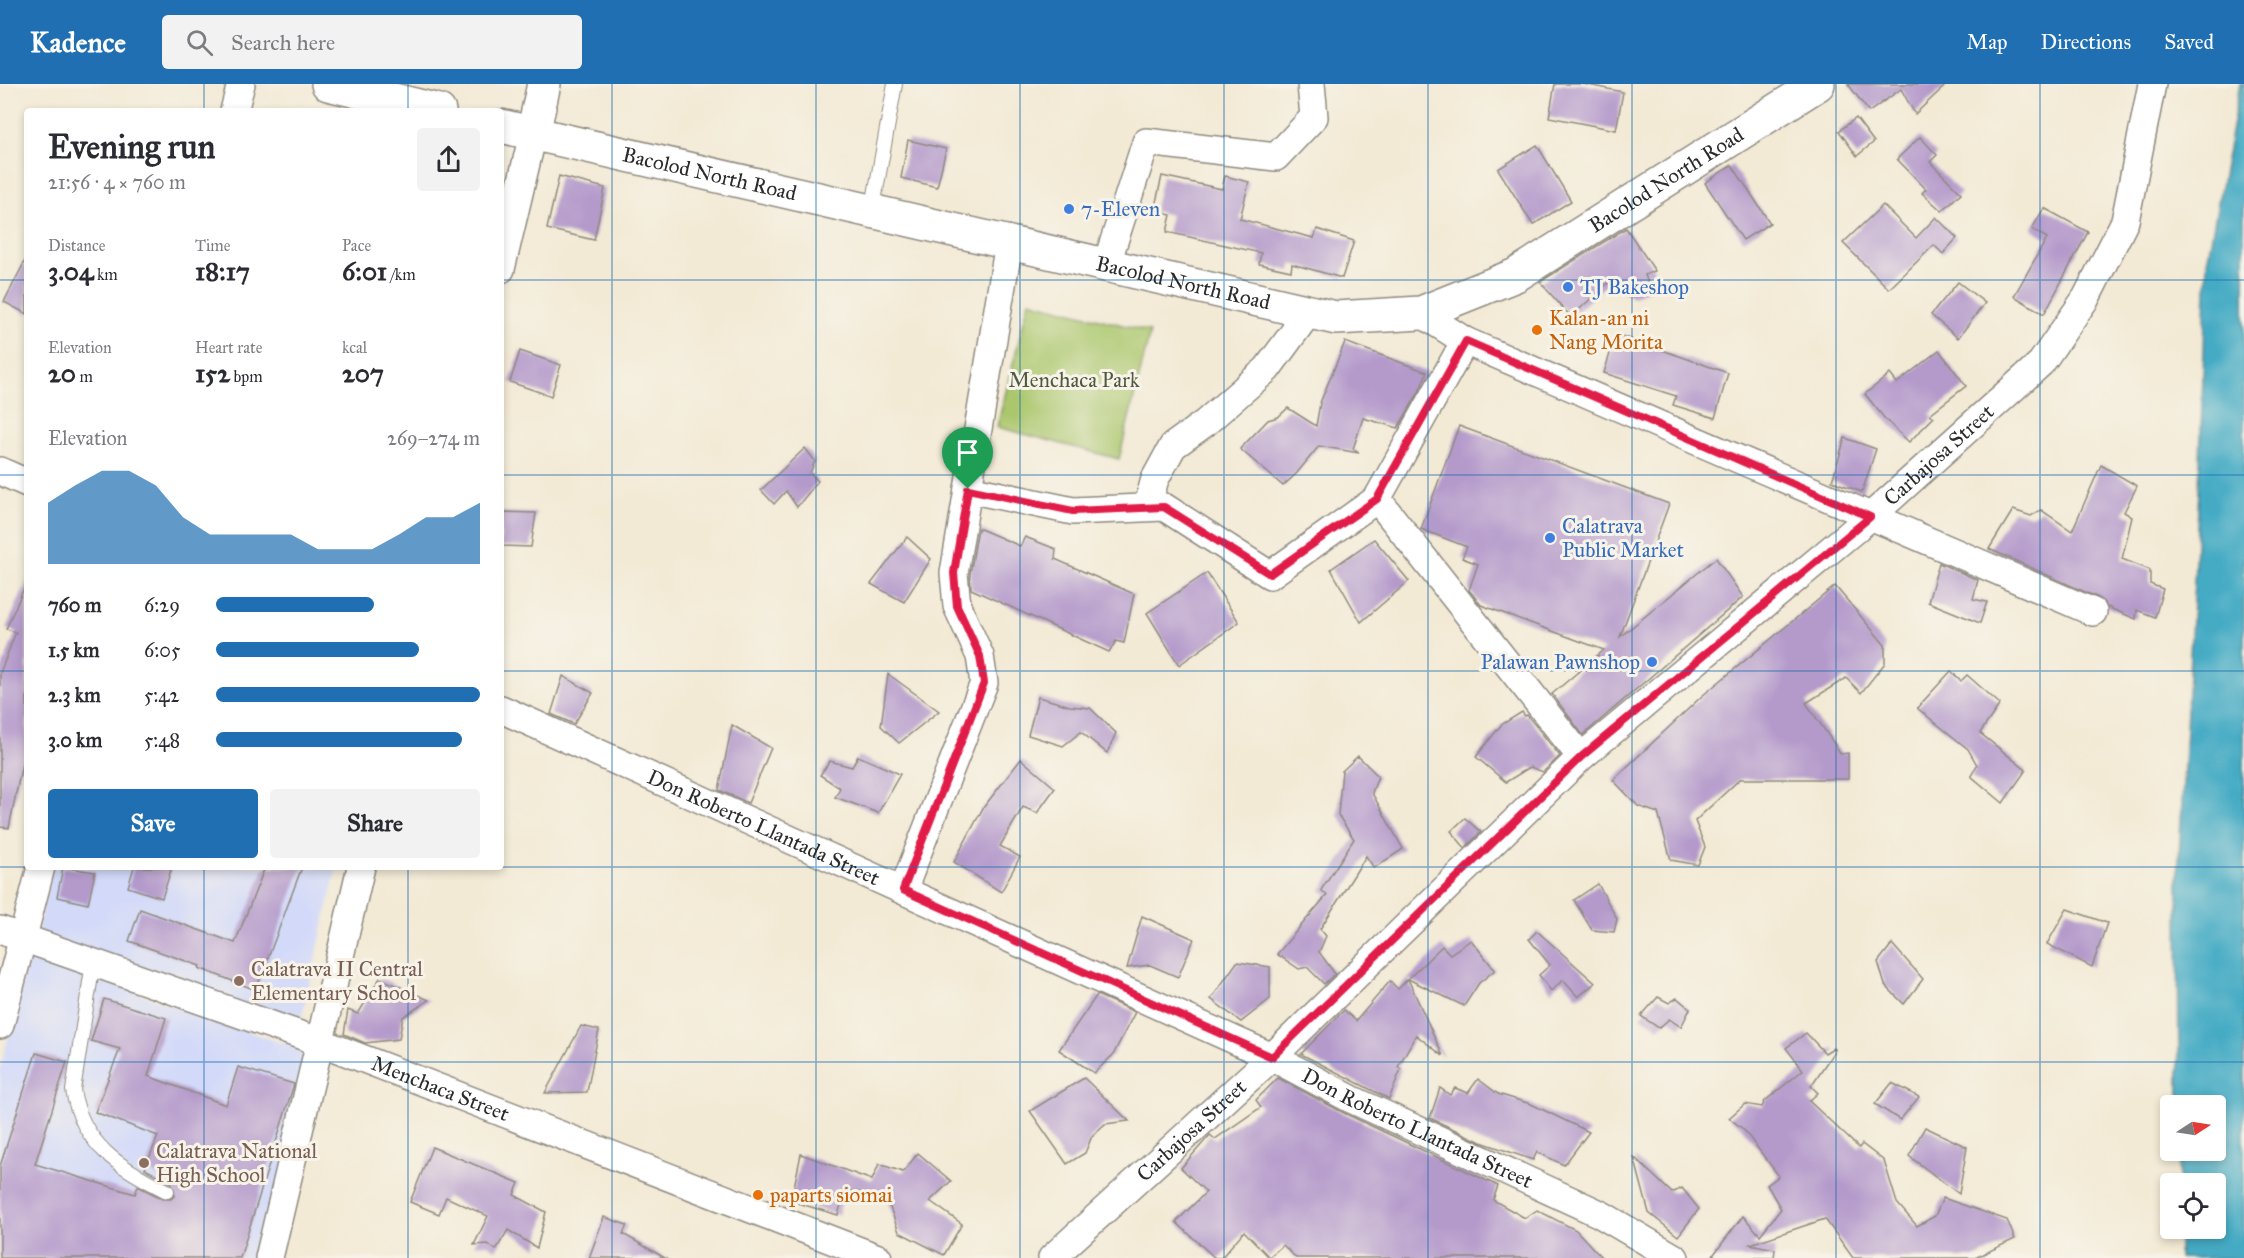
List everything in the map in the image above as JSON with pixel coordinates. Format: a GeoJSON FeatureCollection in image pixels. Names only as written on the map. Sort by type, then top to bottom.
{"type":"FeatureCollection","features":[{"type":"Feature","properties":{"kind":"main road"},"geometry":{"type":"LineString","coordinates":[[328,84],[427,108]]}},
{"type":"Feature","properties":{"kind":"main road"},"geometry":{"type":"LineString","coordinates":[[533,134],[544,84]]}},
{"type":"Feature","properties":{"kind":"main road","name":"Bacolod North Road"},"geometry":{"type":"LineString","coordinates":[[504,127],[1336,318],[1421,313],[1516,275],[1818,84]]}},
{"type":"Feature","properties":{"kind":"street"},"geometry":{"type":"LineString","coordinates":[[235,108],[241,84]]}},
{"type":"Feature","properties":{"kind":"street"},"geometry":{"type":"LineString","coordinates":[[1106,266],[1146,142],[1276,157],[1314,117],[1311,84]]}},
{"type":"Feature","properties":{"kind":"street","name":"Carbajosa Street"},"geometry":{"type":"LineString","coordinates":[[1052,1258],[1272,1057],[1581,757],[1870,517],[2042,363],[2086,298],[2125,221],[2152,84]]}},
{"type":"Feature","properties":{"kind":"street"},"geometry":{"type":"LineString","coordinates":[[504,256],[533,134]]}},
{"type":"Feature","properties":{"kind":"street"},"geometry":{"type":"LineString","coordinates":[[903,890],[984,683],[980,656],[957,606],[954,573],[1009,243]]}},
{"type":"Feature","properties":{"kind":"street"},"geometry":{"type":"LineString","coordinates":[[1147,507],[1155,479],[1173,446],[1205,423],[1267,369],[1309,312]]}},
{"type":"Feature","properties":{"kind":"street"},"geometry":{"type":"LineString","coordinates":[[1421,313],[1466,341],[2093,612]]}},
{"type":"Feature","properties":{"kind":"street"},"geometry":{"type":"LineString","coordinates":[[968,489],[1073,511],[1164,507],[1270,574],[1377,499],[1466,341]]}},
{"type":"Feature","properties":{"kind":"street"},"geometry":{"type":"LineString","coordinates":[[0,471],[24,482]]}},
{"type":"Feature","properties":{"kind":"street"},"geometry":{"type":"LineString","coordinates":[[1377,499],[1581,757]]}},
{"type":"Feature","properties":{"kind":"street","name":"Don Roberto Llantada Street"},"geometry":{"type":"LineString","coordinates":[[504,710],[1272,1057],[1351,1099],[1600,1214],[1675,1258]]}},
{"type":"Feature","properties":{"kind":"street"},"geometry":{"type":"LineString","coordinates":[[0,1025],[11,934],[40,870]]}},
{"type":"Feature","properties":{"kind":"street"},"geometry":{"type":"LineString","coordinates":[[269,1258],[360,870]]}},
{"type":"Feature","properties":{"kind":"street","name":"Menchaca Street"},"geometry":{"type":"LineString","coordinates":[[11,934],[320,1042],[878,1258]]}},
{"type":"Feature","properties":{"kind":"lane"},"geometry":{"type":"LineString","coordinates":[[872,212],[895,84]]}},
{"type":"Feature","properties":{"kind":"lane"},"geometry":{"type":"LineString","coordinates":[[93,963],[73,1090],[76,1107],[84,1129],[126,1171],[167,1191]]}},
{"type":"Feature","properties":{"kind":"shaded area","name":"Calatrava II Central Elementary School"},"geometry":{"type":"Polygon","coordinates":[[[52,870],[336,870],[300,1025],[36,937],[52,870]]]}},
{"type":"Feature","properties":{"kind":"shaded area","name":"Calatrava National High School"},"geometry":{"type":"Polygon","coordinates":[[[29,955],[278,1042],[320,1042],[263,1258],[0,1258],[0,1069],[29,955]]]}},
{"type":"Feature","properties":{"kind":"green space","name":"Menchaca Park"},"geometry":{"type":"Polygon","coordinates":[[[1029,301],[1150,332],[1119,459],[997,427],[1029,301]]]}},
{"type":"Feature","properties":{"kind":"water"},"geometry":{"type":"Polygon","coordinates":[[[2240,84],[2244,84],[2244,1258],[2179,1258],[2179,1239],[2226,1239],[2226,1173],[2179,1173],[2179,1161],[2226,1161],[2226,1095],[2179,1095],[2178,876],[2199,490],[2207,262],[2240,84]]]}},
{"type":"Feature","properties":{"kind":"building"},"geometry":{"type":"Polygon","coordinates":[[[1555,84],[1583,84],[1623,92],[1616,130],[1549,117],[1555,84]]]}},
{"type":"Feature","properties":{"kind":"building"},"geometry":{"type":"Polygon","coordinates":[[[1848,84],[1947,84],[1915,114],[1901,89],[1869,112],[1848,84]]]}},
{"type":"Feature","properties":{"kind":"building"},"geometry":{"type":"Polygon","coordinates":[[[1856,118],[1874,142],[1857,156],[1839,131],[1856,118]]]}},
{"type":"Feature","properties":{"kind":"building"},"geometry":{"type":"Polygon","coordinates":[[[1920,137],[1937,155],[1930,162],[1961,193],[1942,211],[1922,193],[1926,189],[1897,159],[1920,137]]]}},
{"type":"Feature","properties":{"kind":"building"},"geometry":{"type":"Polygon","coordinates":[[[908,140],[946,149],[937,187],[901,178],[908,140]]]}},
{"type":"Feature","properties":{"kind":"building"},"geometry":{"type":"Polygon","coordinates":[[[1537,145],[1571,201],[1533,225],[1498,169],[1537,145]]]}},
{"type":"Feature","properties":{"kind":"building"},"geometry":{"type":"Polygon","coordinates":[[[1732,165],[1770,223],[1743,240],[1705,183],[1732,165]]]}},
{"type":"Feature","properties":{"kind":"building"},"geometry":{"type":"Polygon","coordinates":[[[559,176],[605,188],[594,240],[547,229],[559,176]]]}},
{"type":"Feature","properties":{"kind":"building"},"geometry":{"type":"Polygon","coordinates":[[[1162,176],[1222,189],[1225,176],[1249,182],[1240,219],[1314,238],[1317,229],[1354,241],[1342,278],[1292,264],[1291,271],[1259,264],[1261,253],[1167,232],[1171,215],[1154,211],[1162,176]]]}},
{"type":"Feature","properties":{"kind":"building"},"geometry":{"type":"Polygon","coordinates":[[[1883,205],[1916,238],[1936,217],[1957,238],[1943,254],[1934,245],[1889,289],[1843,243],[1883,205]]]}},
{"type":"Feature","properties":{"kind":"building"},"geometry":{"type":"Polygon","coordinates":[[[2044,208],[2088,232],[2044,314],[2014,296],[2047,238],[2032,229],[2044,208]]]}},
{"type":"Feature","properties":{"kind":"building"},"geometry":{"type":"Polygon","coordinates":[[[1626,228],[1655,271],[1645,275],[1650,289],[1633,297],[1608,283],[1571,317],[1540,282],[1626,228]]]}},
{"type":"Feature","properties":{"kind":"building"},"geometry":{"type":"Polygon","coordinates":[[[24,263],[24,312],[4,302],[24,263]]]}},
{"type":"Feature","properties":{"kind":"building"},"geometry":{"type":"Polygon","coordinates":[[[1958,282],[1985,303],[1958,338],[1931,315],[1958,282]]]}},
{"type":"Feature","properties":{"kind":"building"},"geometry":{"type":"Polygon","coordinates":[[[1616,334],[1728,373],[1715,418],[1673,405],[1676,396],[1604,373],[1616,334]]]}},
{"type":"Feature","properties":{"kind":"building"},"geometry":{"type":"Polygon","coordinates":[[[1345,342],[1427,372],[1419,392],[1398,428],[1363,418],[1353,449],[1359,453],[1319,446],[1283,486],[1240,449],[1268,420],[1278,417],[1288,408],[1316,426],[1320,403],[1345,342]]]}},
{"type":"Feature","properties":{"kind":"building"},"geometry":{"type":"Polygon","coordinates":[[[1939,350],[1966,386],[1930,414],[1934,417],[1909,442],[1885,419],[1865,394],[1890,374],[1897,383],[1939,350]]]}},
{"type":"Feature","properties":{"kind":"building"},"geometry":{"type":"Polygon","coordinates":[[[520,351],[561,365],[551,396],[510,382],[520,351]]]}},
{"type":"Feature","properties":{"kind":"building","name":"Calatrava Public Market"},"geometry":{"type":"Polygon","coordinates":[[[1459,426],[1669,504],[1620,637],[1716,558],[1743,597],[1583,735],[1552,694],[1604,650],[1481,605],[1469,590],[1478,564],[1462,558],[1467,547],[1421,529],[1459,426]]]}},
{"type":"Feature","properties":{"kind":"building"},"geometry":{"type":"Polygon","coordinates":[[[1845,438],[1876,449],[1862,492],[1832,481],[1845,438]]]}},
{"type":"Feature","properties":{"kind":"building"},"geometry":{"type":"Polygon","coordinates":[[[805,448],[815,461],[810,473],[818,481],[797,507],[786,491],[774,504],[761,490],[805,448]]]}},
{"type":"Feature","properties":{"kind":"building"},"geometry":{"type":"Polygon","coordinates":[[[2101,465],[2137,486],[2124,512],[2132,517],[2122,559],[2150,570],[2150,584],[2163,589],[2155,617],[2137,610],[2136,619],[2107,607],[2099,598],[1989,549],[2013,510],[2031,516],[2041,510],[2072,531],[2101,465]]]}},
{"type":"Feature","properties":{"kind":"building"},"geometry":{"type":"Polygon","coordinates":[[[504,512],[536,513],[531,547],[504,546],[504,512]]]}},
{"type":"Feature","properties":{"kind":"building"},"geometry":{"type":"Polygon","coordinates":[[[978,528],[1020,546],[1025,537],[1056,549],[1055,559],[1134,594],[1124,643],[1116,641],[1109,652],[971,589],[970,574],[978,528]]]}},
{"type":"Feature","properties":{"kind":"building"},"geometry":{"type":"Polygon","coordinates":[[[907,537],[931,559],[904,602],[871,584],[907,537]]]}},
{"type":"Feature","properties":{"kind":"building"},"geometry":{"type":"Polygon","coordinates":[[[1374,539],[1409,581],[1361,622],[1331,569],[1374,539]]]}},
{"type":"Feature","properties":{"kind":"building"},"geometry":{"type":"Polygon","coordinates":[[[1939,563],[1978,580],[1973,599],[1987,602],[1980,623],[1928,602],[1939,563]]]}},
{"type":"Feature","properties":{"kind":"building"},"geometry":{"type":"Polygon","coordinates":[[[1207,573],[1239,622],[1179,665],[1147,613],[1207,573]]]}},
{"type":"Feature","properties":{"kind":"building"},"geometry":{"type":"Polygon","coordinates":[[[1835,586],[1885,645],[1885,663],[1861,693],[1846,678],[1806,703],[1841,754],[1848,753],[1848,779],[1740,779],[1695,821],[1705,847],[1698,865],[1671,860],[1658,813],[1638,806],[1613,780],[1702,696],[1835,586]]]}},
{"type":"Feature","properties":{"kind":"building"},"geometry":{"type":"Polygon","coordinates":[[[24,588],[24,759],[9,828],[0,827],[0,673],[16,632],[6,629],[24,588]]]}},
{"type":"Feature","properties":{"kind":"building"},"geometry":{"type":"Polygon","coordinates":[[[1951,671],[1961,681],[1967,675],[2000,704],[1980,733],[2026,770],[2003,803],[1971,776],[1977,765],[1968,749],[1917,708],[1951,671]]]}},
{"type":"Feature","properties":{"kind":"building"},"geometry":{"type":"Polygon","coordinates":[[[888,674],[939,711],[899,743],[881,726],[888,674]]]}},
{"type":"Feature","properties":{"kind":"building"},"geometry":{"type":"Polygon","coordinates":[[[563,676],[593,693],[574,724],[551,714],[563,676]]]}},
{"type":"Feature","properties":{"kind":"building"},"geometry":{"type":"Polygon","coordinates":[[[1038,697],[1070,706],[1090,708],[1116,733],[1107,753],[1081,732],[1063,746],[1028,735],[1038,697]]]}},
{"type":"Feature","properties":{"kind":"building"},"geometry":{"type":"Polygon","coordinates":[[[1522,712],[1525,716],[1527,715],[1560,756],[1543,772],[1530,767],[1506,782],[1476,757],[1501,725],[1522,712]]]}},
{"type":"Feature","properties":{"kind":"building"},"geometry":{"type":"Polygon","coordinates":[[[732,725],[771,748],[748,803],[719,790],[732,725]]]}},
{"type":"Feature","properties":{"kind":"building"},"geometry":{"type":"Polygon","coordinates":[[[858,756],[900,774],[878,813],[835,797],[840,788],[820,775],[830,761],[852,767],[858,756]]]}},
{"type":"Feature","properties":{"kind":"building"},"geometry":{"type":"Polygon","coordinates":[[[1358,756],[1378,776],[1372,793],[1403,849],[1374,868],[1366,856],[1320,929],[1326,936],[1319,952],[1335,974],[1324,984],[1307,967],[1299,969],[1277,954],[1327,895],[1321,890],[1354,839],[1338,815],[1342,771],[1358,756]]]}},
{"type":"Feature","properties":{"kind":"building"},"geometry":{"type":"Polygon","coordinates":[[[1021,759],[1055,788],[1037,813],[1023,807],[1000,846],[1020,857],[1001,892],[954,862],[983,808],[1021,759]]]}},
{"type":"Feature","properties":{"kind":"building"},"geometry":{"type":"Polygon","coordinates":[[[1465,818],[1481,832],[1465,848],[1451,831],[1465,818]]]}},
{"type":"Feature","properties":{"kind":"building"},"geometry":{"type":"Polygon","coordinates":[[[62,870],[95,872],[88,904],[57,897],[62,870]]]}},
{"type":"Feature","properties":{"kind":"building"},"geometry":{"type":"Polygon","coordinates":[[[133,870],[171,870],[162,898],[128,887],[133,870]]]}},
{"type":"Feature","properties":{"kind":"building"},"geometry":{"type":"Polygon","coordinates":[[[264,870],[301,870],[256,990],[199,968],[200,966],[129,941],[140,909],[235,943],[264,870]]]}},
{"type":"Feature","properties":{"kind":"building"},"geometry":{"type":"Polygon","coordinates":[[[1598,884],[1617,919],[1614,932],[1592,930],[1574,900],[1598,884]]]}},
{"type":"Feature","properties":{"kind":"building"},"geometry":{"type":"Polygon","coordinates":[[[2067,909],[2107,923],[2092,967],[2047,944],[2067,909]]]}},
{"type":"Feature","properties":{"kind":"building"},"geometry":{"type":"Polygon","coordinates":[[[1142,916],[1194,939],[1178,977],[1150,965],[1127,968],[1142,916]]]}},
{"type":"Feature","properties":{"kind":"building"},"geometry":{"type":"Polygon","coordinates":[[[1537,931],[1595,983],[1578,997],[1563,980],[1551,991],[1539,975],[1550,965],[1529,939],[1537,931]]]}},
{"type":"Feature","properties":{"kind":"building"},"geometry":{"type":"Polygon","coordinates":[[[1471,940],[1495,970],[1479,983],[1464,1006],[1408,979],[1442,946],[1450,954],[1471,940]]]}},
{"type":"Feature","properties":{"kind":"building"},"geometry":{"type":"Polygon","coordinates":[[[1892,944],[1923,979],[1904,1004],[1885,985],[1878,962],[1892,944]]]}},
{"type":"Feature","properties":{"kind":"building"},"geometry":{"type":"Polygon","coordinates":[[[1237,962],[1270,967],[1270,999],[1241,1022],[1211,999],[1237,962]]]}},
{"type":"Feature","properties":{"kind":"building"},"geometry":{"type":"Polygon","coordinates":[[[380,978],[429,1000],[403,1017],[399,1039],[365,1043],[344,1034],[348,1010],[358,1014],[380,978]]]}},
{"type":"Feature","properties":{"kind":"building"},"geometry":{"type":"Polygon","coordinates":[[[1408,979],[1443,1056],[1416,1035],[1398,1067],[1401,1069],[1389,1099],[1301,1054],[1344,1010],[1356,1021],[1390,981],[1398,989],[1408,979]]]}},
{"type":"Feature","properties":{"kind":"building"},"geometry":{"type":"Polygon","coordinates":[[[1097,995],[1135,1012],[1113,1055],[1094,1073],[1059,1050],[1097,995]]]}},
{"type":"Feature","properties":{"kind":"building"},"geometry":{"type":"Polygon","coordinates":[[[1658,997],[1669,1003],[1677,998],[1690,1009],[1681,1027],[1669,1019],[1659,1028],[1641,1016],[1658,997]]]}},
{"type":"Feature","properties":{"kind":"building"},"geometry":{"type":"Polygon","coordinates":[[[104,999],[166,1018],[148,1076],[226,1105],[238,1067],[294,1084],[240,1258],[0,1258],[0,1166],[36,1053],[67,1062],[35,1164],[135,1194],[138,1186],[163,1199],[171,1199],[175,1195],[172,1183],[145,1169],[158,1136],[95,1112],[120,1049],[91,1041],[104,999]]]}},
{"type":"Feature","properties":{"kind":"building"},"geometry":{"type":"Polygon","coordinates":[[[581,1026],[599,1030],[587,1092],[545,1093],[581,1026]]]}},
{"type":"Feature","properties":{"kind":"building"},"geometry":{"type":"Polygon","coordinates":[[[1806,1033],[1825,1053],[1833,1048],[1835,1050],[1811,1086],[1818,1093],[1809,1101],[1859,1148],[1862,1144],[1884,1161],[1897,1203],[1917,1226],[1935,1216],[1943,1198],[2007,1220],[2015,1239],[1975,1258],[1853,1258],[1825,1219],[1750,1244],[1775,1249],[1774,1258],[1711,1258],[1743,1216],[1760,1235],[1781,1209],[1767,1185],[1779,1176],[1743,1129],[1729,1118],[1745,1104],[1762,1107],[1765,1101],[1803,1070],[1786,1048],[1806,1033]]]}},
{"type":"Feature","properties":{"kind":"building"},"geometry":{"type":"Polygon","coordinates":[[[1084,1078],[1129,1121],[1105,1124],[1092,1136],[1085,1153],[1067,1164],[1030,1111],[1084,1078]]]}},
{"type":"Feature","properties":{"kind":"building"},"geometry":{"type":"Polygon","coordinates":[[[1278,1078],[1344,1113],[1498,1186],[1493,1200],[1525,1218],[1537,1210],[1576,1230],[1602,1258],[1296,1258],[1283,1245],[1269,1257],[1244,1231],[1221,1258],[1215,1258],[1176,1222],[1206,1192],[1181,1168],[1210,1135],[1215,1139],[1261,1107],[1256,1100],[1278,1078]]]}},
{"type":"Feature","properties":{"kind":"building"},"geometry":{"type":"Polygon","coordinates":[[[1478,1079],[1498,1094],[1531,1104],[1589,1132],[1564,1165],[1537,1152],[1533,1160],[1481,1142],[1430,1118],[1440,1088],[1450,1095],[1455,1088],[1468,1093],[1478,1079]]]}},
{"type":"Feature","properties":{"kind":"building"},"geometry":{"type":"Polygon","coordinates":[[[1892,1083],[1919,1097],[1900,1120],[1875,1104],[1892,1083]]]}},
{"type":"Feature","properties":{"kind":"building"},"geometry":{"type":"Polygon","coordinates":[[[1925,1127],[1967,1147],[1959,1194],[1909,1156],[1925,1127]]]}},
{"type":"Feature","properties":{"kind":"building"},"geometry":{"type":"Polygon","coordinates":[[[432,1147],[519,1183],[514,1195],[546,1212],[537,1248],[508,1230],[496,1250],[488,1244],[474,1245],[488,1216],[446,1197],[439,1214],[410,1202],[432,1147]]]}},
{"type":"Feature","properties":{"kind":"building"},"geometry":{"type":"Polygon","coordinates":[[[918,1153],[951,1181],[930,1201],[962,1224],[944,1255],[899,1232],[886,1197],[845,1190],[838,1215],[791,1201],[801,1154],[872,1180],[879,1164],[903,1172],[918,1153]]]}},
{"type":"Feature","properties":{"kind":"building"},"geometry":{"type":"Polygon","coordinates":[[[1634,1157],[1672,1193],[1682,1188],[1699,1209],[1678,1236],[1649,1213],[1634,1157]]]}},
{"type":"Feature","properties":{"kind":"building"},"geometry":{"type":"Polygon","coordinates":[[[604,1217],[627,1225],[623,1234],[665,1258],[589,1258],[604,1217]]]}},
{"type":"Feature","properties":{"kind":"place","name":"7-Eleven"},"geometry":{"type":"Point","coordinates":[1069,209]}},
{"type":"Feature","properties":{"kind":"place","name":"TJ Bakeshop"},"geometry":{"type":"Point","coordinates":[1568,287]}},
{"type":"Feature","properties":{"kind":"place","name":"Kalan-an ni Nang Morita"},"geometry":{"type":"Point","coordinates":[1537,330]}},
{"type":"Feature","properties":{"kind":"place","name":"Calatrava Public Market"},"geometry":{"type":"Point","coordinates":[1550,538]}},
{"type":"Feature","properties":{"kind":"place","name":"Palawan Pawnshop"},"geometry":{"type":"Point","coordinates":[1652,662]}},
{"type":"Feature","properties":{"kind":"place","name":"Calatrava II Central Elementary School"},"geometry":{"type":"Point","coordinates":[239,981]}},
{"type":"Feature","properties":{"kind":"place","name":"Calatrava National High School"},"geometry":{"type":"Point","coordinates":[144,1163]}},
{"type":"Feature","properties":{"kind":"place","name":"paparts siomai"},"geometry":{"type":"Point","coordinates":[758,1195]}},
{"type":"Feature","properties":{"kind":"route"},"geometry":{"type":"LineString","coordinates":[[1466,341],[1870,517],[1581,757],[1272,1057],[903,890],[984,683],[980,656],[957,606],[954,573],[968,489],[1073,511],[1164,507],[1270,574],[1377,499],[1466,341]]}}]}
